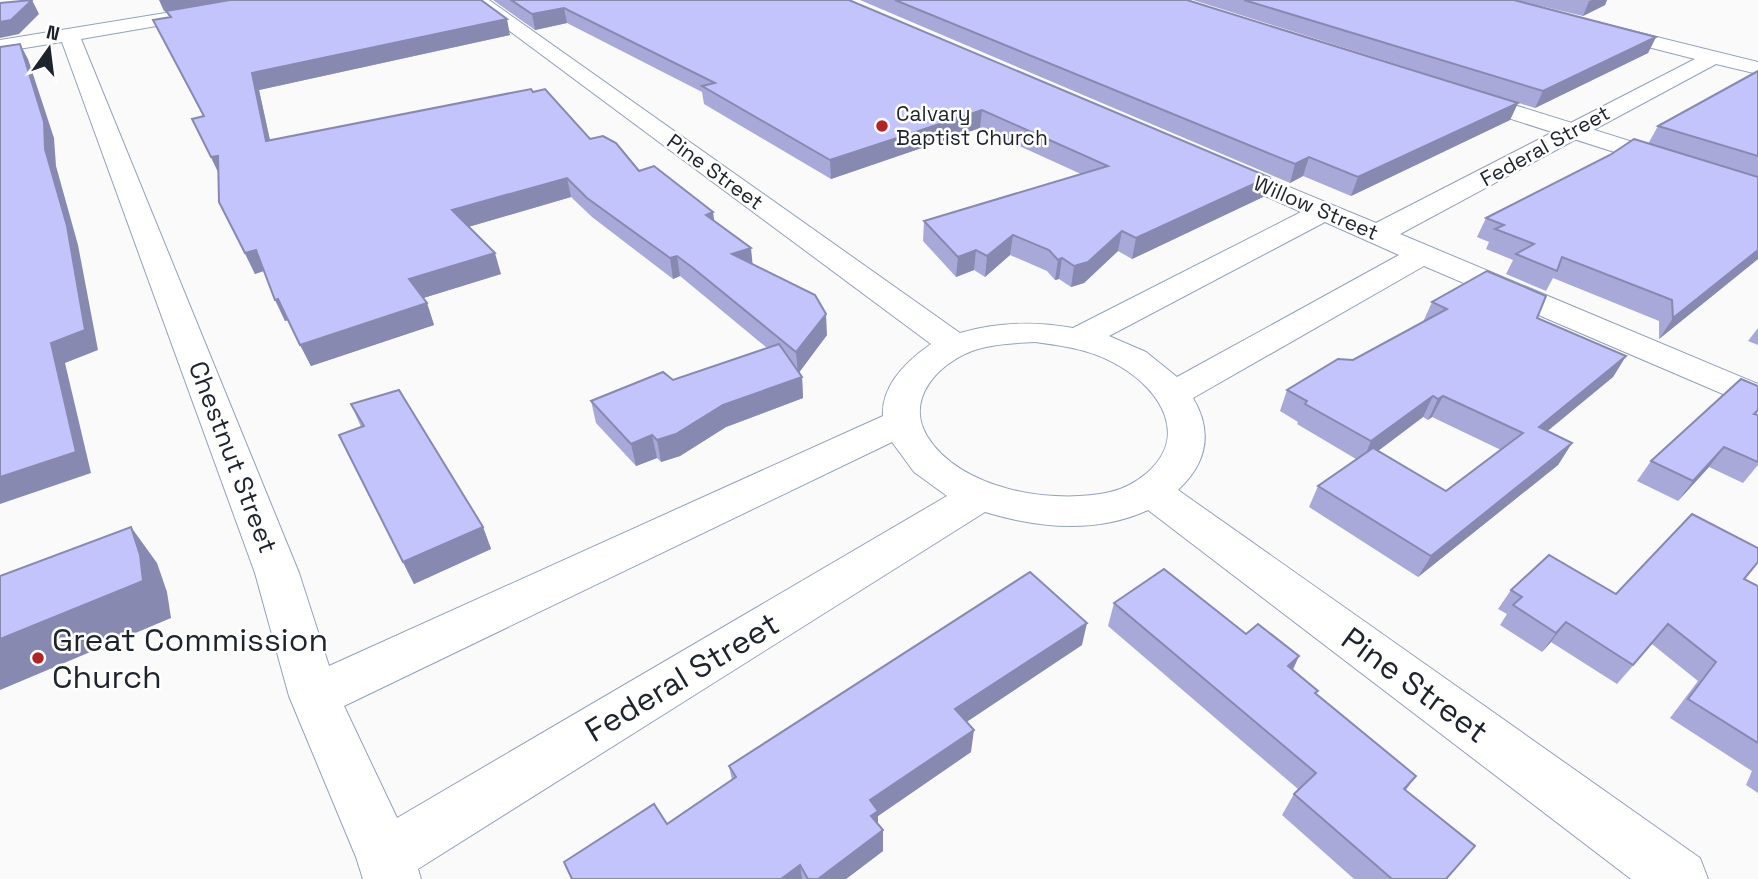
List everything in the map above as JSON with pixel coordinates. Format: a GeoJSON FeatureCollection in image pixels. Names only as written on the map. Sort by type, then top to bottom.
{"type":"FeatureCollection","features":[{"type":"Feature","properties":{"kind":"street"},"geometry":{"type":"LineString","coordinates":[[0,46],[279,0]]}},
{"type":"Feature","properties":{"kind":"street","name":"Pine Street"},"geometry":{"type":"LineString","coordinates":[[477,0],[954,345]]}},
{"type":"Feature","properties":{"kind":"street"},"geometry":{"type":"LineString","coordinates":[[1591,27],[1758,68]]}},
{"type":"Feature","properties":{"kind":"street","name":"Chestnut Street"},"geometry":{"type":"LineString","coordinates":[[70,36],[277,573],[314,696],[389,868]]}},
{"type":"Feature","properties":{"kind":"street","name":"Federal Street"},"geometry":{"type":"LineString","coordinates":[[1377,234],[1439,204],[1570,131],[1714,57]]}},
{"type":"Feature","properties":{"kind":"street"},"geometry":{"type":"LineString","coordinates":[[1440,88],[1758,190]]}},
{"type":"Feature","properties":{"kind":"street","name":"Willow Street"},"geometry":{"type":"LineString","coordinates":[[1195,156],[1758,398]]}},
{"type":"Feature","properties":{"kind":"street"},"geometry":{"type":"LineString","coordinates":[[1079,338],[1323,212]]}},
{"type":"Feature","properties":{"kind":"street"},"geometry":{"type":"LineString","coordinates":[[1174,394],[1424,253]]}},
{"type":"Feature","properties":{"kind":"street"},"geometry":{"type":"LineString","coordinates":[[1035,332],[1079,338],[1128,357],[1150,370],[1174,394],[1187,419],[1187,445],[1175,470],[1151,491],[1115,506],[1071,512],[1023,509],[979,496],[941,476],[915,450],[902,422],[902,398],[912,377],[930,359],[954,345],[992,334],[1035,332]]}},
{"type":"Feature","properties":{"kind":"street"},"geometry":{"type":"LineString","coordinates":[[314,696],[902,422]]}},
{"type":"Feature","properties":{"kind":"street","name":"Pine Street"},"geometry":{"type":"LineString","coordinates":[[1151,491],[1679,879]]}},
{"type":"Feature","properties":{"kind":"street","name":"Federal Street"},"geometry":{"type":"LineString","coordinates":[[389,868],[979,496]]}},
{"type":"Feature","properties":{"kind":"building"},"geometry":{"type":"Polygon","coordinates":[[[32,0],[11,20],[0,22],[0,3],[32,0]]]}},
{"type":"Feature","properties":{"kind":"building"},"geometry":{"type":"Polygon","coordinates":[[[230,0],[481,0],[507,19],[252,73],[266,141],[531,89],[533,92],[545,89],[590,139],[603,136],[616,143],[639,171],[654,166],[713,212],[706,215],[751,248],[732,254],[815,295],[826,314],[796,352],[693,268],[677,256],[670,258],[587,198],[567,178],[452,210],[495,253],[409,279],[427,303],[300,345],[278,299],[275,300],[256,250],[245,253],[219,202],[218,156],[211,157],[192,119],[204,116],[153,20],[171,17],[166,11],[230,0]]]}},
{"type":"Feature","properties":{"kind":"building"},"geometry":{"type":"Polygon","coordinates":[[[511,0],[849,0],[1269,177],[1136,238],[1122,231],[1088,262],[1074,266],[1062,258],[1058,260],[1049,250],[1013,235],[987,256],[976,250],[958,257],[924,221],[1108,166],[982,110],[830,160],[702,86],[715,83],[564,8],[532,14],[511,0]]]}},
{"type":"Feature","properties":{"kind":"building"},"geometry":{"type":"Polygon","coordinates":[[[895,0],[1187,0],[1518,103],[1358,177],[1309,157],[1295,164],[895,0]]]}},
{"type":"Feature","properties":{"kind":"building"},"geometry":{"type":"Polygon","coordinates":[[[1244,0],[1514,0],[1656,37],[1543,91],[1244,0]]]}},
{"type":"Feature","properties":{"kind":"building"},"geometry":{"type":"Polygon","coordinates":[[[20,44],[44,122],[45,149],[67,226],[85,330],[51,343],[76,452],[0,477],[0,47],[20,44]]]}},
{"type":"Feature","properties":{"kind":"building"},"geometry":{"type":"Polygon","coordinates":[[[1758,71],[1758,156],[1658,126],[1758,71]]]}},
{"type":"Feature","properties":{"kind":"building"},"geometry":{"type":"Polygon","coordinates":[[[1634,139],[1758,177],[1758,250],[1673,318],[1672,300],[1562,257],[1557,271],[1516,254],[1534,244],[1495,229],[1504,225],[1486,218],[1610,155],[1634,139]]]}},
{"type":"Feature","properties":{"kind":"building"},"geometry":{"type":"Polygon","coordinates":[[[1487,271],[1546,296],[1537,318],[1626,356],[1539,427],[1572,443],[1431,556],[1318,486],[1373,448],[1446,491],[1523,433],[1443,396],[1438,399],[1433,396],[1371,441],[1305,404],[1307,401],[1287,390],[1338,359],[1353,360],[1447,309],[1432,302],[1487,271]]]}},
{"type":"Feature","properties":{"kind":"building"},"geometry":{"type":"Polygon","coordinates":[[[779,344],[802,377],[723,405],[676,434],[657,440],[652,435],[631,444],[591,401],[663,372],[673,380],[779,344]]]}},
{"type":"Feature","properties":{"kind":"building"},"geometry":{"type":"Polygon","coordinates":[[[1741,379],[1758,386],[1758,410],[1754,414],[1758,415],[1758,462],[1724,447],[1693,481],[1651,461],[1741,379]]]}},
{"type":"Feature","properties":{"kind":"building"},"geometry":{"type":"Polygon","coordinates":[[[399,390],[483,527],[403,562],[339,435],[364,426],[351,404],[399,390]]]}},
{"type":"Feature","properties":{"kind":"building"},"geometry":{"type":"Polygon","coordinates":[[[1692,514],[1758,548],[1758,562],[1744,579],[1758,586],[1758,743],[1688,699],[1716,662],[1668,624],[1633,665],[1566,622],[1556,633],[1513,605],[1522,597],[1511,590],[1549,555],[1616,594],[1692,514]]]}},
{"type":"Feature","properties":{"kind":"building"},"geometry":{"type":"Polygon","coordinates":[[[131,527],[140,555],[143,581],[0,639],[0,576],[131,527]]]}},
{"type":"Feature","properties":{"kind":"building"},"geometry":{"type":"Polygon","coordinates":[[[1164,569],[1246,634],[1258,624],[1299,656],[1288,666],[1318,691],[1315,693],[1416,776],[1404,789],[1475,846],[1446,879],[1392,879],[1294,794],[1316,773],[1114,603],[1164,569]]]}},
{"type":"Feature","properties":{"kind":"building"},"geometry":{"type":"Polygon","coordinates":[[[1030,572],[1087,623],[955,709],[974,730],[870,800],[878,811],[871,816],[883,830],[818,879],[808,879],[800,865],[781,879],[572,879],[564,862],[654,804],[667,824],[736,777],[729,766],[1030,572]]]}},
{"type":"Feature","properties":{"kind":"place","name":"Calvary Baptist Church"},"geometry":{"type":"Point","coordinates":[882,126]}},
{"type":"Feature","properties":{"kind":"place","name":"Great Commission Church"},"geometry":{"type":"Point","coordinates":[38,658]}}]}
